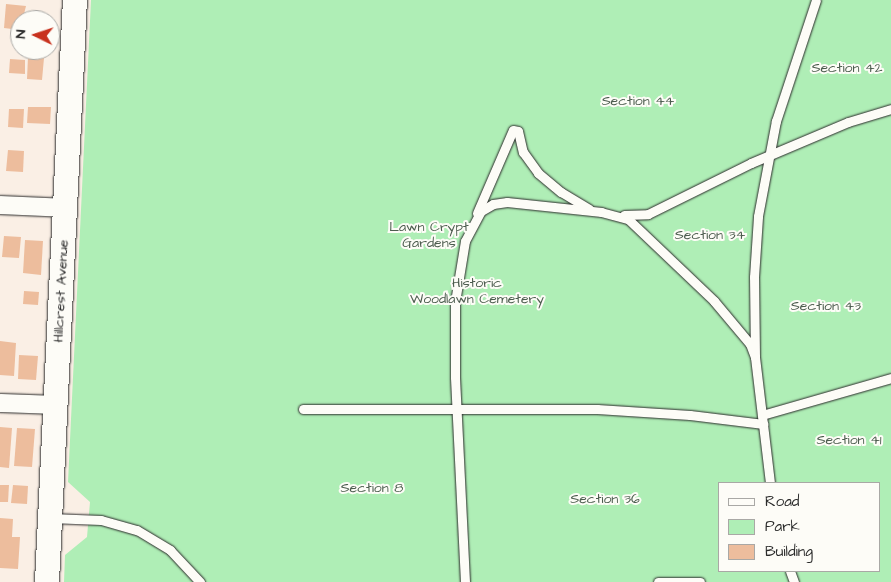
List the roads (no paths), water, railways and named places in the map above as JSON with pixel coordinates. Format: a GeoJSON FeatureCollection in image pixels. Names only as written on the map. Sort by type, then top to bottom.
{"type":"FeatureCollection","features":[{"type":"Feature","properties":{"kind":"street","name":"Hillcrest Avenue"},"geometry":{"type":"LineString","coordinates":[[47,582],[75,0]]}},
{"type":"Feature","properties":{"kind":"street"},"geometry":{"type":"LineString","coordinates":[[0,205],[65,208]]}},
{"type":"Feature","properties":{"kind":"street"},"geometry":{"type":"LineString","coordinates":[[0,403],[55,405]]}},
{"type":"Feature","properties":{"kind":"lane"},"geometry":{"type":"LineString","coordinates":[[770,482],[755,357],[755,258],[767,156],[793,64],[816,0]]}},
{"type":"Feature","properties":{"kind":"lane"},"geometry":{"type":"LineString","coordinates":[[612,214],[648,214],[767,156],[848,122],[891,109]]}},
{"type":"Feature","properties":{"kind":"lane"},"geometry":{"type":"LineString","coordinates":[[465,582],[459,411],[454,336],[456,285],[465,241],[514,130],[518,132],[530,162],[547,182],[573,201],[602,212]]}},
{"type":"Feature","properties":{"kind":"lane"},"geometry":{"type":"LineString","coordinates":[[475,218],[487,207],[499,202],[602,212],[634,223],[685,272],[738,328],[755,357]]}},
{"type":"Feature","properties":{"kind":"lane"},"geometry":{"type":"LineString","coordinates":[[302,409],[459,411],[623,410],[762,420],[891,378]]}},
{"type":"Feature","properties":{"kind":"lane"},"geometry":{"type":"LineString","coordinates":[[50,518],[101,520],[137,530],[170,550],[200,582]]}},
{"type":"Feature","properties":{"kind":"lane"},"geometry":{"type":"LineString","coordinates":[[658,582],[700,582]]}},
{"type":"Feature","properties":{"kind":"park label","name":"Section 42"},"geometry":{"type":"Point","coordinates":[847,68]}},
{"type":"Feature","properties":{"kind":"park label","name":"Section 44"},"geometry":{"type":"Point","coordinates":[638,101]}},
{"type":"Feature","properties":{"kind":"park label","name":"Section 34"},"geometry":{"type":"Point","coordinates":[710,235]}},
{"type":"Feature","properties":{"kind":"park label","name":"Lawn Crypt Gardens"},"geometry":{"type":"Point","coordinates":[429,236]}},
{"type":"Feature","properties":{"kind":"park label","name":"Historic Woodlawn Cemetery"},"geometry":{"type":"Point","coordinates":[477,292]}},
{"type":"Feature","properties":{"kind":"park label","name":"Section 43"},"geometry":{"type":"Point","coordinates":[826,306]}},
{"type":"Feature","properties":{"kind":"park label","name":"Section 41"},"geometry":{"type":"Point","coordinates":[849,440]}},
{"type":"Feature","properties":{"kind":"park label","name":"Section 8"},"geometry":{"type":"Point","coordinates":[372,488]}},
{"type":"Feature","properties":{"kind":"park label","name":"Section 36"},"geometry":{"type":"Point","coordinates":[605,499]}}]}
